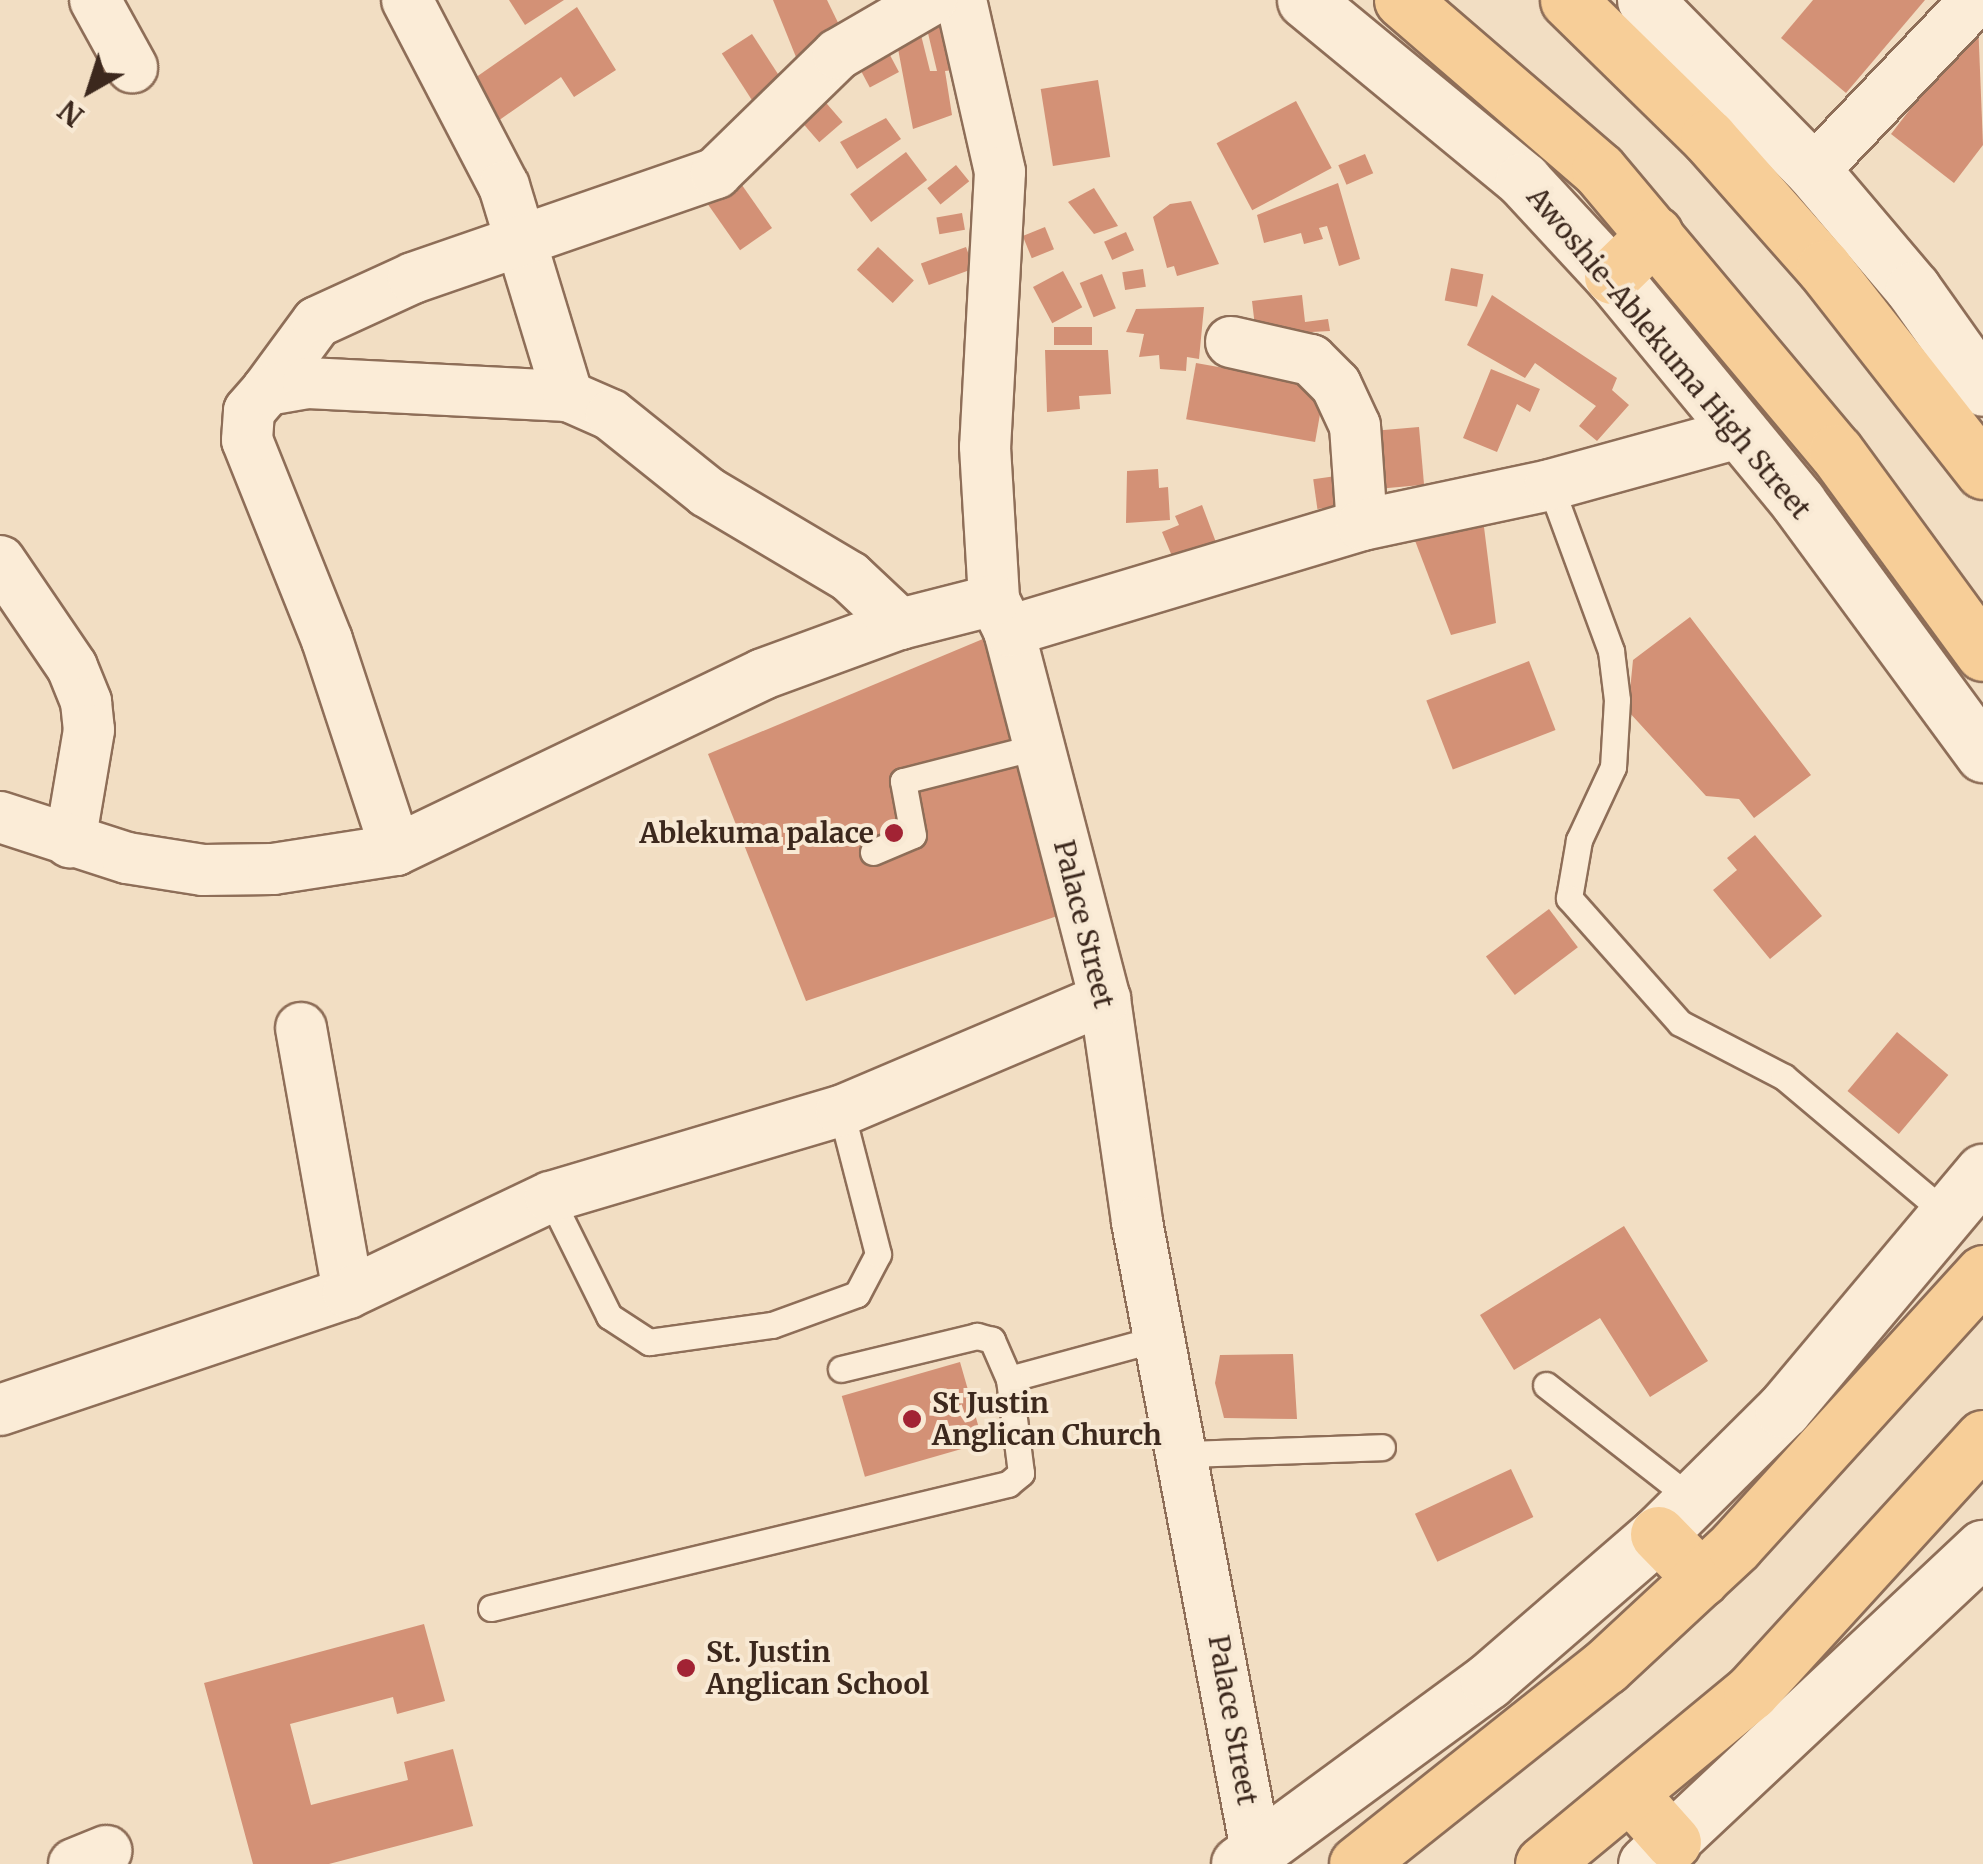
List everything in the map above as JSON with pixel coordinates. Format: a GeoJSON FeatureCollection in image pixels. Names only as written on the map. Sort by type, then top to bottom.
{"type":"FeatureCollection","features":[{"type":"Feature","properties":{"kind":"main road"},"geometry":{"type":"LineString","coordinates":[[1402,0],[1599,170],[1836,452],[1983,653]]}},
{"type":"Feature","properties":{"kind":"main road"},"geometry":{"type":"LineString","coordinates":[[1568,0],[1708,137],[1824,268],[1983,471]]}},
{"type":"Feature","properties":{"kind":"main road"},"geometry":{"type":"LineString","coordinates":[[1612,276],[1654,234]]}},
{"type":"Feature","properties":{"kind":"main road"},"geometry":{"type":"LineString","coordinates":[[1357,1864],[1605,1667],[1701,1578],[1983,1273]]}},
{"type":"Feature","properties":{"kind":"main road"},"geometry":{"type":"LineString","coordinates":[[1543,1864],[1751,1692],[1983,1438]]}},
{"type":"Feature","properties":{"kind":"main road"},"geometry":{"type":"LineString","coordinates":[[1675,1517],[1701,1578]]}},
{"type":"Feature","properties":{"kind":"main road"},"geometry":{"type":"LineString","coordinates":[[1631,1795],[1660,1853]]}},
{"type":"Feature","properties":{"kind":"street"},"geometry":{"type":"LineString","coordinates":[[95,0],[132,66]]}},
{"type":"Feature","properties":{"kind":"street"},"geometry":{"type":"LineString","coordinates":[[407,0],[504,186],[525,241],[568,396]]}},
{"type":"Feature","properties":{"kind":"street"},"geometry":{"type":"LineString","coordinates":[[396,850],[327,640],[247,440],[249,412],[316,322],[414,278],[716,174],[838,54],[931,0]]}},
{"type":"Feature","properties":{"kind":"street","name":"Palace Street"},"geometry":{"type":"LineString","coordinates":[[961,0],[1000,172],[985,447],[1002,616],[1105,999],[1137,1222],[1186,1454],[1247,1857]]}},
{"type":"Feature","properties":{"kind":"street","name":"Awoshie-Ablekuma High Street"},"geometry":{"type":"LineString","coordinates":[[1306,0],[1523,180],[1612,276],[1743,432],[1983,754]]}},
{"type":"Feature","properties":{"kind":"street"},"geometry":{"type":"LineString","coordinates":[[1645,0],[1813,171],[1913,289],[1983,388]]}},
{"type":"Feature","properties":{"kind":"street"},"geometry":{"type":"LineString","coordinates":[[1813,171],[1976,0]]}},
{"type":"Feature","properties":{"kind":"street"},"geometry":{"type":"LineString","coordinates":[[1231,342],[1311,360],[1336,384],[1356,426],[1362,525]]}},
{"type":"Feature","properties":{"kind":"street"},"geometry":{"type":"LineString","coordinates":[[267,390],[308,383],[568,396],[611,416],[708,492],[850,577],[900,624]]}},
{"type":"Feature","properties":{"kind":"street"},"geometry":{"type":"LineString","coordinates":[[0,816],[70,842],[203,870],[274,868],[396,850],[763,674],[900,624],[1002,616],[1362,525],[1550,486],[1743,432]]}},
{"type":"Feature","properties":{"kind":"street"},"geometry":{"type":"LineString","coordinates":[[0,561],[72,667],[86,702],[89,730],[70,842]]}},
{"type":"Feature","properties":{"kind":"street"},"geometry":{"type":"LineString","coordinates":[[0,1410],[348,1294],[550,1197],[841,1111],[1105,999]]}},
{"type":"Feature","properties":{"kind":"street"},"geometry":{"type":"LineString","coordinates":[[301,1028],[348,1294]]}},
{"type":"Feature","properties":{"kind":"street"},"geometry":{"type":"LineString","coordinates":[[1247,1857],[1488,1682],[1675,1517],[1783,1410],[1983,1172]]}},
{"type":"Feature","properties":{"kind":"street"},"geometry":{"type":"LineString","coordinates":[[1660,1853],[1983,1548]]}},
{"type":"Feature","properties":{"kind":"lane"},"geometry":{"type":"LineString","coordinates":[[1550,486],[1611,651],[1616,700],[1613,767],[1579,840],[1570,898],[1680,1023],[1784,1077],[1948,1215]]}},
{"type":"Feature","properties":{"kind":"lane"},"geometry":{"type":"LineString","coordinates":[[873,852],[913,835],[903,782],[1040,746]]}},
{"type":"Feature","properties":{"kind":"lane"},"geometry":{"type":"LineString","coordinates":[[550,1197],[610,1316],[650,1342],[772,1325],[857,1294],[878,1254],[841,1111]]}},
{"type":"Feature","properties":{"kind":"lane"},"geometry":{"type":"LineString","coordinates":[[491,1608],[1008,1484],[1024,1460],[1000,1350],[977,1336],[841,1369]]}},
{"type":"Feature","properties":{"kind":"lane"},"geometry":{"type":"LineString","coordinates":[[1009,1379],[1164,1336]]}},
{"type":"Feature","properties":{"kind":"lane"},"geometry":{"type":"LineString","coordinates":[[1546,1385],[1675,1517]]}},
{"type":"Feature","properties":{"kind":"lane"},"geometry":{"type":"LineString","coordinates":[[1186,1454],[1382,1447]]}},
{"type":"Feature","properties":{"kind":"building"},"geometry":{"type":"Polygon","coordinates":[[[509,0],[564,0],[525,25],[509,0]]]}},
{"type":"Feature","properties":{"kind":"building"},"geometry":{"type":"Polygon","coordinates":[[[773,0],[827,0],[845,37],[800,67],[773,0]]]}},
{"type":"Feature","properties":{"kind":"building"},"geometry":{"type":"Polygon","coordinates":[[[1813,0],[1925,0],[1846,93],[1781,38],[1813,0]]]}},
{"type":"Feature","properties":{"kind":"building"},"geometry":{"type":"Polygon","coordinates":[[[577,7],[616,70],[574,97],[561,77],[498,121],[472,80],[577,7]]]}},
{"type":"Feature","properties":{"kind":"building"},"geometry":{"type":"Polygon","coordinates":[[[942,18],[954,70],[945,71],[952,115],[913,129],[896,38],[919,27],[930,71],[937,71],[927,29],[942,18]]]}},
{"type":"Feature","properties":{"kind":"building"},"geometry":{"type":"Polygon","coordinates":[[[1978,21],[1983,145],[1954,183],[1891,134],[1978,21]]]}},
{"type":"Feature","properties":{"kind":"building"},"geometry":{"type":"Polygon","coordinates":[[[752,34],[783,82],[753,101],[722,54],[752,34]]]}},
{"type":"Feature","properties":{"kind":"building"},"geometry":{"type":"Polygon","coordinates":[[[883,42],[899,72],[870,88],[854,57],[883,42]]]}},
{"type":"Feature","properties":{"kind":"building"},"geometry":{"type":"Polygon","coordinates":[[[1098,80],[1110,157],[1053,166],[1041,89],[1098,80]]]}},
{"type":"Feature","properties":{"kind":"building"},"geometry":{"type":"Polygon","coordinates":[[[821,97],[843,122],[819,142],[798,117],[821,97]]]}},
{"type":"Feature","properties":{"kind":"building"},"geometry":{"type":"Polygon","coordinates":[[[1296,101],[1332,168],[1252,210],[1217,143],[1296,101]]]}},
{"type":"Feature","properties":{"kind":"building"},"geometry":{"type":"Polygon","coordinates":[[[886,118],[901,139],[857,169],[840,142],[886,118]]]}},
{"type":"Feature","properties":{"kind":"building"},"geometry":{"type":"Polygon","coordinates":[[[906,152],[927,180],[871,222],[850,194],[906,152]]]}},
{"type":"Feature","properties":{"kind":"building"},"geometry":{"type":"Polygon","coordinates":[[[1365,154],[1373,173],[1347,185],[1338,165],[1365,154]]]}},
{"type":"Feature","properties":{"kind":"building"},"geometry":{"type":"Polygon","coordinates":[[[956,165],[969,181],[940,205],[927,188],[956,165]]]}},
{"type":"Feature","properties":{"kind":"building"},"geometry":{"type":"Polygon","coordinates":[[[737,178],[772,228],[740,250],[705,200],[737,178]]]}},
{"type":"Feature","properties":{"kind":"building"},"geometry":{"type":"Polygon","coordinates":[[[1338,183],[1360,259],[1339,266],[1327,226],[1319,228],[1323,239],[1304,244],[1301,233],[1264,243],[1257,215],[1338,183]]]}},
{"type":"Feature","properties":{"kind":"building"},"geometry":{"type":"Polygon","coordinates":[[[1094,188],[1118,226],[1094,234],[1068,202],[1094,188]]]}},
{"type":"Feature","properties":{"kind":"building"},"geometry":{"type":"Polygon","coordinates":[[[1191,201],[1219,264],[1177,276],[1174,266],[1167,268],[1153,217],[1170,204],[1191,201]]]}},
{"type":"Feature","properties":{"kind":"building"},"geometry":{"type":"Polygon","coordinates":[[[962,213],[965,230],[939,234],[936,218],[962,213]]]}},
{"type":"Feature","properties":{"kind":"building"},"geometry":{"type":"Polygon","coordinates":[[[1045,227],[1054,249],[1032,258],[1023,236],[1045,227]]]}},
{"type":"Feature","properties":{"kind":"building"},"geometry":{"type":"Polygon","coordinates":[[[1126,232],[1134,250],[1112,260],[1104,242],[1126,232]]]}},
{"type":"Feature","properties":{"kind":"building"},"geometry":{"type":"Polygon","coordinates":[[[878,247],[914,280],[893,303],[857,270],[878,247]]]}},
{"type":"Feature","properties":{"kind":"building"},"geometry":{"type":"Polygon","coordinates":[[[966,247],[974,269],[929,285],[921,263],[966,247]]]}},
{"type":"Feature","properties":{"kind":"building"},"geometry":{"type":"Polygon","coordinates":[[[1451,268],[1483,274],[1477,307],[1445,300],[1451,268]]]}},
{"type":"Feature","properties":{"kind":"building"},"geometry":{"type":"Polygon","coordinates":[[[1143,269],[1146,287],[1125,290],[1122,272],[1143,269]]]}},
{"type":"Feature","properties":{"kind":"building"},"geometry":{"type":"Polygon","coordinates":[[[1063,271],[1082,307],[1052,323],[1033,287],[1063,271]]]}},
{"type":"Feature","properties":{"kind":"building"},"geometry":{"type":"Polygon","coordinates":[[[1102,274],[1116,308],[1094,317],[1080,283],[1102,274]]]}},
{"type":"Feature","properties":{"kind":"building"},"geometry":{"type":"Polygon","coordinates":[[[1302,295],[1305,322],[1328,319],[1330,331],[1256,335],[1252,301],[1302,295]]]}},
{"type":"Feature","properties":{"kind":"building"},"geometry":{"type":"Polygon","coordinates":[[[1492,295],[1617,378],[1612,390],[1629,405],[1597,441],[1579,426],[1596,406],[1535,363],[1525,378],[1467,345],[1492,295]]]}},
{"type":"Feature","properties":{"kind":"building"},"geometry":{"type":"Polygon","coordinates":[[[1204,307],[1199,359],[1187,357],[1186,371],[1160,369],[1159,355],[1139,357],[1144,334],[1126,332],[1136,309],[1204,307]]]}},
{"type":"Feature","properties":{"kind":"building"},"geometry":{"type":"Polygon","coordinates":[[[1054,327],[1092,327],[1092,345],[1054,345],[1054,327]]]}},
{"type":"Feature","properties":{"kind":"building"},"geometry":{"type":"Polygon","coordinates":[[[1045,350],[1108,350],[1111,394],[1079,396],[1080,409],[1047,412],[1045,350]]]}},
{"type":"Feature","properties":{"kind":"building"},"geometry":{"type":"Polygon","coordinates":[[[1196,363],[1325,386],[1315,442],[1186,419],[1196,363]]]}},
{"type":"Feature","properties":{"kind":"building"},"geometry":{"type":"Polygon","coordinates":[[[1491,369],[1540,389],[1530,412],[1517,404],[1497,452],[1463,438],[1491,369]]]}},
{"type":"Feature","properties":{"kind":"building"},"geometry":{"type":"Polygon","coordinates":[[[1419,427],[1424,485],[1374,489],[1369,431],[1419,427]]]}},
{"type":"Feature","properties":{"kind":"building"},"geometry":{"type":"Polygon","coordinates":[[[1158,469],[1159,488],[1168,487],[1170,520],[1126,523],[1127,471],[1158,469]]]}},
{"type":"Feature","properties":{"kind":"building"},"geometry":{"type":"Polygon","coordinates":[[[1336,476],[1340,506],[1317,509],[1313,479],[1336,476]]]}},
{"type":"Feature","properties":{"kind":"building"},"geometry":{"type":"Polygon","coordinates":[[[1202,505],[1217,545],[1174,561],[1162,532],[1179,525],[1175,516],[1202,505]]]}},
{"type":"Feature","properties":{"kind":"building"},"geometry":{"type":"Polygon","coordinates":[[[1483,519],[1496,623],[1451,635],[1414,538],[1483,519]]]}},
{"type":"Feature","properties":{"kind":"building"},"geometry":{"type":"Polygon","coordinates":[[[1690,617],[1811,775],[1754,818],[1739,799],[1706,796],[1628,711],[1633,660],[1690,617]]]}},
{"type":"Feature","properties":{"kind":"building","name":"Ablekuma palace"},"geometry":{"type":"Polygon","coordinates":[[[990,636],[1072,911],[806,1001],[708,754],[990,636]]]}},
{"type":"Feature","properties":{"kind":"building"},"geometry":{"type":"Polygon","coordinates":[[[1529,661],[1556,730],[1453,770],[1426,700],[1529,661]]]}},
{"type":"Feature","properties":{"kind":"building"},"geometry":{"type":"Polygon","coordinates":[[[1755,835],[1822,916],[1770,959],[1713,890],[1737,870],[1727,858],[1755,835]]]}},
{"type":"Feature","properties":{"kind":"building"},"geometry":{"type":"Polygon","coordinates":[[[1549,909],[1578,947],[1515,995],[1486,957],[1549,909]]]}},
{"type":"Feature","properties":{"kind":"building"},"geometry":{"type":"Polygon","coordinates":[[[1897,1032],[1948,1075],[1899,1134],[1848,1091],[1897,1032]]]}},
{"type":"Feature","properties":{"kind":"building"},"geometry":{"type":"Polygon","coordinates":[[[1624,1226],[1708,1361],[1650,1397],[1600,1318],[1514,1370],[1480,1315],[1624,1226]]]}},
{"type":"Feature","properties":{"kind":"building"},"geometry":{"type":"Polygon","coordinates":[[[1293,1354],[1297,1419],[1224,1418],[1215,1383],[1220,1355],[1293,1354]]]}},
{"type":"Feature","properties":{"kind":"building","name":"St Justin Anglican Church"},"geometry":{"type":"Polygon","coordinates":[[[960,1362],[983,1443],[865,1477],[842,1396],[960,1362]]]}},
{"type":"Feature","properties":{"kind":"building"},"geometry":{"type":"Polygon","coordinates":[[[1511,1469],[1533,1517],[1437,1562],[1415,1514],[1511,1469]]]}},
{"type":"Feature","properties":{"kind":"building"},"geometry":{"type":"Polygon","coordinates":[[[424,1624],[445,1701],[397,1714],[393,1697],[290,1724],[311,1805],[408,1780],[404,1762],[453,1749],[473,1826],[329,1864],[253,1864],[204,1683],[424,1624]]]}},
{"type":"Feature","properties":{"kind":"place","name":"Ablekuma palace"},"geometry":{"type":"Point","coordinates":[894,833]}},
{"type":"Feature","properties":{"kind":"place","name":"St Justin Anglican Church"},"geometry":{"type":"Point","coordinates":[912,1419]}},
{"type":"Feature","properties":{"kind":"place","name":"St. Justin Anglican School"},"geometry":{"type":"Point","coordinates":[686,1668]}}]}
